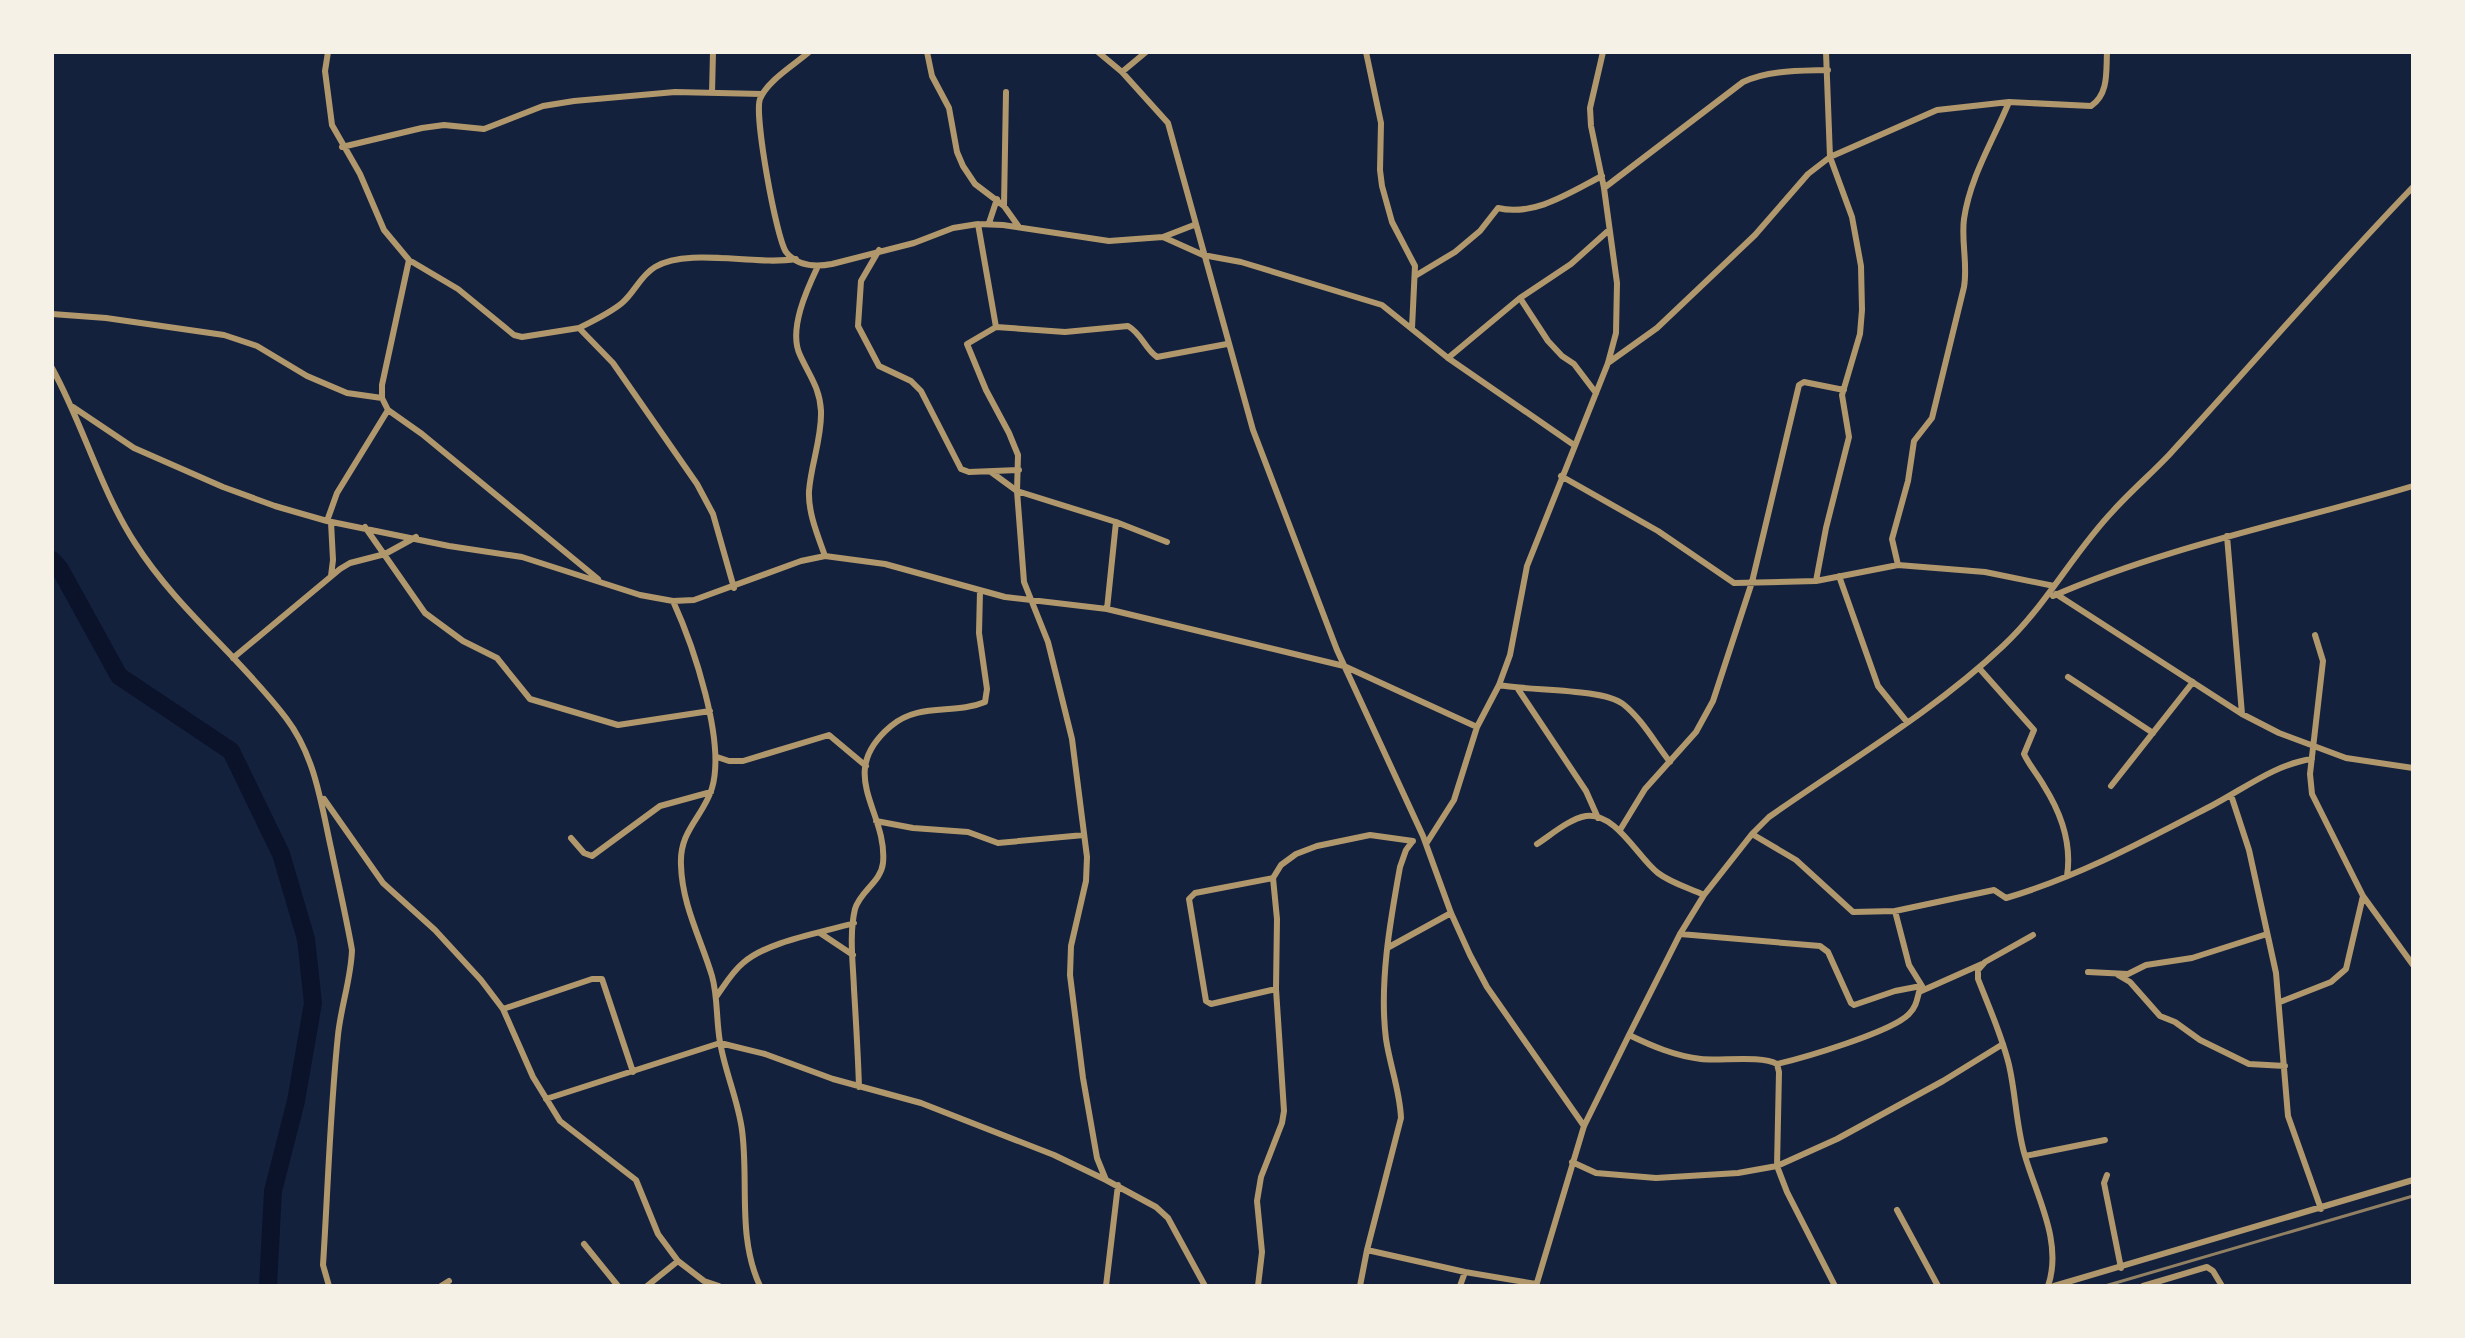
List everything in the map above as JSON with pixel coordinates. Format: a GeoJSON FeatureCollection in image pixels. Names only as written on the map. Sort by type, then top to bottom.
{"type":"FeatureCollection","features":[{"type":"Feature","properties":{"kind":"street"},"geometry":{"type":"LineString","coordinates":[[328,52],[325,71],[330,115],[342,147],[360,174],[378,220],[409,260],[458,289],[518,337],[579,328],[621,304],[642,277],[656,266],[670,261],[730,259],[775,263],[796,259]]}},
{"type":"Feature","properties":{"kind":"street"},"geometry":{"type":"LineString","coordinates":[[712,93],[713,52]]}},
{"type":"Feature","properties":{"kind":"street"},"geometry":{"type":"LineString","coordinates":[[809,52],[762,94],[758,113],[775,216],[784,247],[796,259],[818,266],[914,243],[953,228],[989,223],[1109,241],[1163,237],[1194,225]]}},
{"type":"Feature","properties":{"kind":"street"},"geometry":{"type":"LineString","coordinates":[[927,52],[932,76],[949,108],[957,152],[963,166],[975,184],[997,199],[1019,227]]}},
{"type":"Feature","properties":{"kind":"street"},"geometry":{"type":"LineString","coordinates":[[1098,52],[1122,72],[1168,123],[1253,430],[1344,666],[1424,840],[1451,913],[1487,987],[1584,1126]]}},
{"type":"Feature","properties":{"kind":"street"},"geometry":{"type":"LineString","coordinates":[[1122,72],[1146,52]]}},
{"type":"Feature","properties":{"kind":"street"},"geometry":{"type":"LineString","coordinates":[[1366,52],[1381,123],[1381,178],[1392,222],[1412,259],[1415,276],[1412,328]]}},
{"type":"Feature","properties":{"kind":"street"},"geometry":{"type":"LineString","coordinates":[[1258,1286],[1262,1252],[1257,1201],[1261,1177],[1284,1111],[1273,878],[1281,865],[1296,854],[1317,846],[1370,835],[1424,840],[1454,800],[1477,727],[1499,685],[1510,655],[1527,566],[1608,363],[1616,333],[1617,283],[1590,108],[1603,52]]}},
{"type":"Feature","properties":{"kind":"street"},"geometry":{"type":"LineString","coordinates":[[1816,581],[1849,437],[1842,401],[1860,334],[1861,266],[1852,217],[1830,157],[1826,52]]}},
{"type":"Feature","properties":{"kind":"street"},"geometry":{"type":"LineString","coordinates":[[1608,363],[1657,328],[1755,235],[1808,174],[1830,157],[1937,110],[2009,102],[2091,106],[2098,102],[2105,89],[2107,52]]}},
{"type":"Feature","properties":{"kind":"street"},"geometry":{"type":"LineString","coordinates":[[1604,188],[1743,82],[1777,73],[1828,70]]}},
{"type":"Feature","properties":{"kind":"street"},"geometry":{"type":"LineString","coordinates":[[1004,206],[1006,92]]}},
{"type":"Feature","properties":{"kind":"street"},"geometry":{"type":"LineString","coordinates":[[342,147],[444,125],[484,129],[543,106],[626,94],[762,94]]}},
{"type":"Feature","properties":{"kind":"street"},"geometry":{"type":"LineString","coordinates":[[1898,565],[1892,539],[1908,481],[1914,441],[1932,418],[1964,287],[1967,265],[1963,241],[1968,197],[2009,102]]}},
{"type":"Feature","properties":{"kind":"street"},"geometry":{"type":"LineString","coordinates":[[1415,276],[1455,252],[1480,231],[1498,208],[1523,210],[1536,207],[1602,176]]}},
{"type":"Feature","properties":{"kind":"street"},"geometry":{"type":"LineString","coordinates":[[1367,1250],[1536,1285],[1584,1126],[1680,934],[1704,895],[1752,834],[1769,817],[1979,668],[2028,621],[2055,590],[2082,547],[2113,511],[2165,459],[2413,187]]}},
{"type":"Feature","properties":{"kind":"street"},"geometry":{"type":"LineString","coordinates":[[989,223],[997,199]]}},
{"type":"Feature","properties":{"kind":"street"},"geometry":{"type":"LineString","coordinates":[[978,224],[996,327]]}},
{"type":"Feature","properties":{"kind":"street"},"geometry":{"type":"LineString","coordinates":[[1448,358],[1520,298],[1571,264],[1609,230]]}},
{"type":"Feature","properties":{"kind":"street"},"geometry":{"type":"LineString","coordinates":[[1163,237],[1203,255],[1241,262],[1373,302],[1395,314],[1448,358],[1574,445]]}},
{"type":"Feature","properties":{"kind":"street"},"geometry":{"type":"LineString","coordinates":[[879,250],[861,281],[858,326],[879,366],[911,381],[921,391],[961,469],[969,472],[1019,470]]}},
{"type":"Feature","properties":{"kind":"street"},"geometry":{"type":"LineString","coordinates":[[409,260],[385,369],[382,398],[388,410],[422,434],[600,581]]}},
{"type":"Feature","properties":{"kind":"street"},"geometry":{"type":"LineString","coordinates":[[818,266],[804,297],[797,340],[801,357],[820,396],[822,416],[809,503],[825,556]]}},
{"type":"Feature","properties":{"kind":"street"},"geometry":{"type":"LineString","coordinates":[[1520,298],[1548,341],[1574,364],[1596,393]]}},
{"type":"Feature","properties":{"kind":"street"},"geometry":{"type":"LineString","coordinates":[[52,314],[106,318],[224,335],[257,346],[307,376],[347,393],[382,398]]}},
{"type":"Feature","properties":{"kind":"street"},"geometry":{"type":"LineString","coordinates":[[1106,1180],[1097,1158],[1091,1126],[1070,975],[1071,946],[1086,881],[1087,857],[1072,739],[1048,642],[1024,582],[1016,448],[986,390],[967,344],[996,327],[1065,332],[1128,326],[1142,336],[1151,353],[1157,357],[1227,344]]}},
{"type":"Feature","properties":{"kind":"street"},"geometry":{"type":"LineString","coordinates":[[579,328],[613,363],[697,484],[713,514],[734,588]]}},
{"type":"Feature","properties":{"kind":"street"},"geometry":{"type":"LineString","coordinates":[[52,368],[73,407],[111,499],[134,541],[186,610],[287,719],[311,763],[321,795],[352,950],[351,973],[338,1031],[334,1083],[323,1265],[329,1286]]}},
{"type":"Feature","properties":{"kind":"street"},"geometry":{"type":"LineString","coordinates":[[1620,830],[1645,789],[1696,732],[1713,701],[1752,582],[1799,385],[1804,382],[1844,390]]}},
{"type":"Feature","properties":{"kind":"street"},"geometry":{"type":"LineString","coordinates":[[73,407],[134,448],[223,487],[329,522],[522,557],[640,595],[673,601],[694,600],[825,556],[885,564],[980,591],[1030,601],[1107,609],[1344,666],[1477,727]]}},
{"type":"Feature","properties":{"kind":"street"},"geometry":{"type":"LineString","coordinates":[[331,576],[333,560],[329,522],[337,493],[388,410]]}},
{"type":"Feature","properties":{"kind":"street"},"geometry":{"type":"LineString","coordinates":[[991,472],[1017,491],[1116,522],[1167,542]]}},
{"type":"Feature","properties":{"kind":"street"},"geometry":{"type":"LineString","coordinates":[[1561,476],[1658,531],[1734,583],[1816,581],[1898,565],[1985,572],[2055,590],[2242,714],[2279,733],[2346,758],[2413,768]]}},
{"type":"Feature","properties":{"kind":"street"},"geometry":{"type":"LineString","coordinates":[[2055,590],[2227,536],[2332,511],[2413,486]]}},
{"type":"Feature","properties":{"kind":"street"},"geometry":{"type":"LineString","coordinates":[[1107,609],[1116,522]]}},
{"type":"Feature","properties":{"kind":"street"},"geometry":{"type":"LineString","coordinates":[[365,527],[425,613],[463,641],[497,658],[530,699],[537,703],[572,710],[597,721],[618,725],[710,711]]}},
{"type":"Feature","properties":{"kind":"street"},"geometry":{"type":"LineString","coordinates":[[2227,536],[2242,714]]}},
{"type":"Feature","properties":{"kind":"street"},"geometry":{"type":"LineString","coordinates":[[233,658],[350,563],[385,554],[416,537]]}},
{"type":"Feature","properties":{"kind":"street"},"geometry":{"type":"LineString","coordinates":[[1839,576],[1878,686],[1907,722]]}},
{"type":"Feature","properties":{"kind":"street"},"geometry":{"type":"LineString","coordinates":[[859,1087],[854,923],[858,900],[877,879],[883,867],[876,821],[865,791],[866,766],[879,739],[892,725],[907,716],[923,710],[985,702],[987,689],[979,633],[980,591]]}},
{"type":"Feature","properties":{"kind":"street"},"geometry":{"type":"LineString","coordinates":[[673,601],[687,631],[710,711],[717,757],[711,792],[691,824],[680,863],[687,905],[709,965],[716,997],[720,1043],[743,1132],[747,1234],[754,1273],[760,1286]]}},
{"type":"Feature","properties":{"kind":"street"},"geometry":{"type":"LineString","coordinates":[[2315,635],[2323,661],[2309,783],[2315,803],[2363,896],[2413,965]]}},
{"type":"Feature","properties":{"kind":"street"},"geometry":{"type":"LineString","coordinates":[[1979,668],[2034,730],[2024,754],[2045,786],[2063,827],[2070,851],[2067,877]]}},
{"type":"Feature","properties":{"kind":"street"},"geometry":{"type":"LineString","coordinates":[[2068,677],[2153,733]]}},
{"type":"Feature","properties":{"kind":"street"},"geometry":{"type":"LineString","coordinates":[[2111,786],[2193,682]]}},
{"type":"Feature","properties":{"kind":"street"},"geometry":{"type":"LineString","coordinates":[[1499,685],[1587,694],[1621,702],[1670,762]]}},
{"type":"Feature","properties":{"kind":"street"},"geometry":{"type":"LineString","coordinates":[[1518,689],[1586,791],[1598,818]]}},
{"type":"Feature","properties":{"kind":"street"},"geometry":{"type":"LineString","coordinates":[[717,757],[743,761],[829,735],[866,766]]}},
{"type":"Feature","properties":{"kind":"street"},"geometry":{"type":"LineString","coordinates":[[1752,834],[1796,860],[1848,909],[1869,913],[1895,911],[1994,890],[2006,898],[2067,877],[2284,765],[2312,759]]}},
{"type":"Feature","properties":{"kind":"street"},"geometry":{"type":"LineString","coordinates":[[571,838],[584,853],[592,856],[660,806],[711,792]]}},
{"type":"Feature","properties":{"kind":"street"},"geometry":{"type":"LineString","coordinates":[[321,795],[383,883],[435,930],[503,1009],[533,1077],[560,1121],[636,1180],[658,1234],[678,1261],[704,1281],[719,1286]]}},
{"type":"Feature","properties":{"kind":"street"},"geometry":{"type":"LineString","coordinates":[[2231,795],[2249,850],[2276,973],[2288,1116],[2321,1209]]}},
{"type":"Feature","properties":{"kind":"street"},"geometry":{"type":"LineString","coordinates":[[1537,844],[1576,820],[1588,816],[1598,818],[1620,830],[1658,873],[1704,895]]}},
{"type":"Feature","properties":{"kind":"street"},"geometry":{"type":"LineString","coordinates":[[876,821],[913,828],[968,832],[998,843],[1084,835]]}},
{"type":"Feature","properties":{"kind":"street"},"geometry":{"type":"LineString","coordinates":[[1360,1286],[1401,1118],[1386,1039],[1385,992],[1400,867],[1413,841]]}},
{"type":"Feature","properties":{"kind":"street"},"geometry":{"type":"LineString","coordinates":[[1273,878],[1203,891],[1191,895],[1189,899],[1206,1001],[1211,1004],[1276,989]]}},
{"type":"Feature","properties":{"kind":"street"},"geometry":{"type":"LineString","coordinates":[[2280,1002],[2331,982],[2346,969],[2363,896]]}},
{"type":"Feature","properties":{"kind":"street"},"geometry":{"type":"LineString","coordinates":[[1895,911],[1909,965],[1923,987]]}},
{"type":"Feature","properties":{"kind":"street"},"geometry":{"type":"LineString","coordinates":[[1389,947],[1451,913]]}},
{"type":"Feature","properties":{"kind":"street"},"geometry":{"type":"LineString","coordinates":[[716,997],[745,961],[763,951],[854,923]]}},
{"type":"Feature","properties":{"kind":"street"},"geometry":{"type":"LineString","coordinates":[[820,933],[853,955]]}},
{"type":"Feature","properties":{"kind":"street"},"geometry":{"type":"LineString","coordinates":[[1680,934],[1820,946],[1828,952],[1854,1005],[1895,991],[1923,987],[1984,963],[2033,935]]}},
{"type":"Feature","properties":{"kind":"street"},"geometry":{"type":"LineString","coordinates":[[2088,972],[2128,974],[2146,965],[2192,958],[2267,934]]}},
{"type":"Feature","properties":{"kind":"street"},"geometry":{"type":"LineString","coordinates":[[1984,963],[1978,970],[1978,979],[2010,1067],[2025,1156],[2038,1192],[2052,1249],[2056,1285],[2413,1180]]}},
{"type":"Feature","properties":{"kind":"street"},"geometry":{"type":"LineString","coordinates":[[2118,975],[2137,989],[2160,1016],[2214,1048],[2249,1064],[2285,1066]]}},
{"type":"Feature","properties":{"kind":"street"},"geometry":{"type":"LineString","coordinates":[[503,1009],[592,979],[602,979],[633,1072]]}},
{"type":"Feature","properties":{"kind":"street"},"geometry":{"type":"LineString","coordinates":[[1629,1035],[1677,1055],[1727,1061],[1763,1059],[1777,1064],[1896,1024],[1916,1006],[1918,993],[1923,987]]}},
{"type":"Feature","properties":{"kind":"street"},"geometry":{"type":"LineString","coordinates":[[546,1099],[720,1043],[765,1054],[859,1087],[921,1103],[1044,1151],[1118,1185],[1156,1207],[1168,1218],[1205,1286]]}},
{"type":"Feature","properties":{"kind":"street"},"geometry":{"type":"LineString","coordinates":[[1572,1162],[1596,1173],[1656,1178],[1738,1173],[1777,1166],[1837,1139],[2003,1044]]}},
{"type":"Feature","properties":{"kind":"street"},"geometry":{"type":"LineString","coordinates":[[1777,1064],[1777,1166],[1835,1286]]}},
{"type":"Feature","properties":{"kind":"street"},"geometry":{"type":"LineString","coordinates":[[2025,1156],[2105,1140]]}},
{"type":"Feature","properties":{"kind":"street"},"geometry":{"type":"LineString","coordinates":[[2107,1175],[2104,1189],[2121,1268]]}},
{"type":"Feature","properties":{"kind":"street"},"geometry":{"type":"LineString","coordinates":[[1106,1286],[1118,1185]]}},
{"type":"Feature","properties":{"kind":"street"},"geometry":{"type":"LineString","coordinates":[[1897,1210],[1938,1286]]}},
{"type":"Feature","properties":{"kind":"street"},"geometry":{"type":"LineString","coordinates":[[584,1244],[618,1286]]}},
{"type":"Feature","properties":{"kind":"street"},"geometry":{"type":"LineString","coordinates":[[647,1286],[678,1261]]}},
{"type":"Feature","properties":{"kind":"street"},"geometry":{"type":"LineString","coordinates":[[2143,1286],[2207,1267],[2222,1286]]}},
{"type":"Feature","properties":{"kind":"street"},"geometry":{"type":"LineString","coordinates":[[1460,1286],[1465,1272]]}},
{"type":"Feature","properties":{"kind":"street"},"geometry":{"type":"LineString","coordinates":[[441,1286],[449,1281]]}},
{"type":"Feature","properties":{"kind":"waterway"},"geometry":{"type":"LineString","coordinates":[[52,560],[60,569],[119,676],[231,751],[281,854],[306,939],[313,1003],[296,1101],[273,1191],[268,1286]]}},
{"type":"Feature","properties":{"kind":"railway"},"geometry":{"type":"LineString","coordinates":[[2105,1286],[2413,1196]]}}]}
